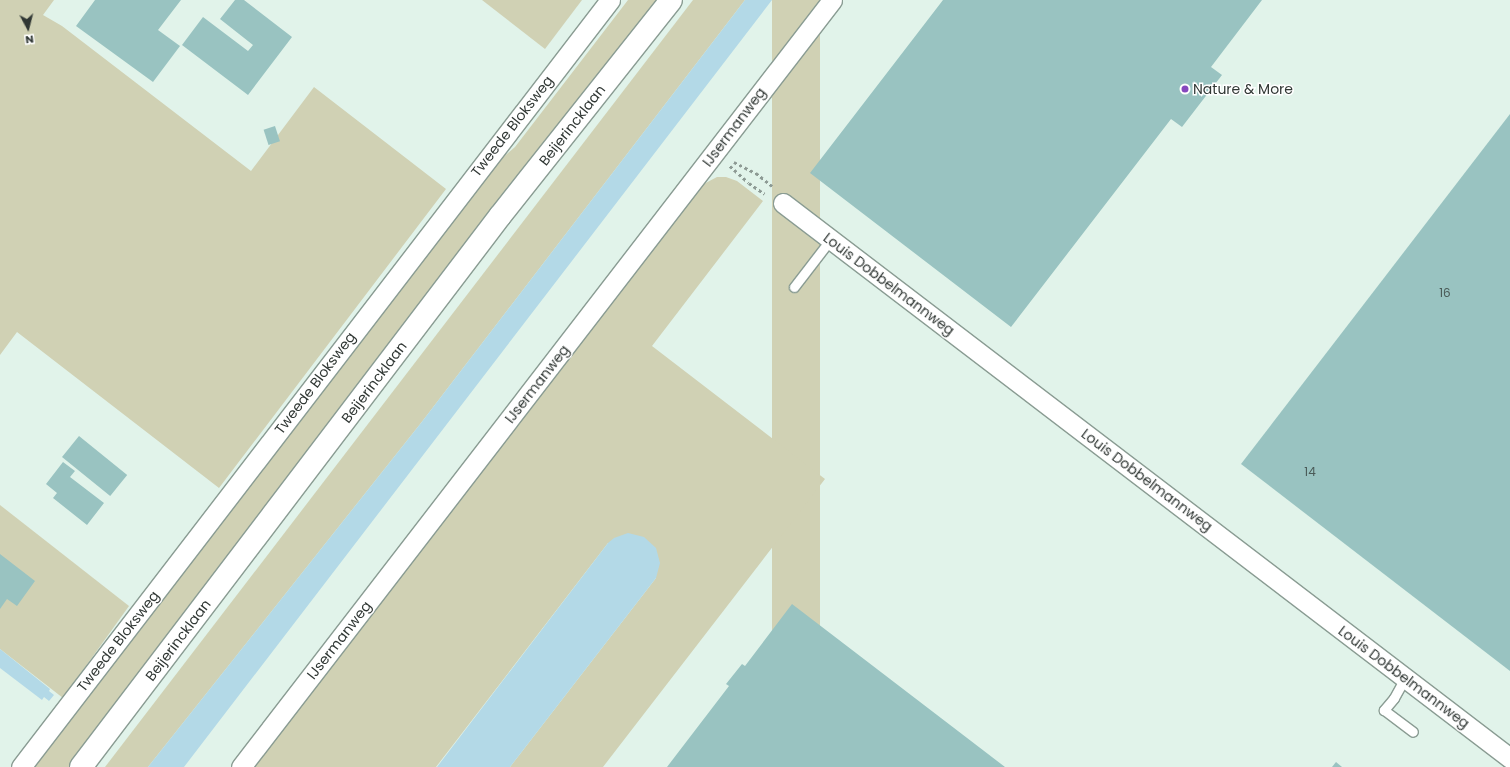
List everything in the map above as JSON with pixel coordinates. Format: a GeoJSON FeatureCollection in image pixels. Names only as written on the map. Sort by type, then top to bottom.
{"type":"FeatureCollection","features":[{"type":"Feature","properties":{"kind":"main road","name":"Beijerincklaan"},"geometry":{"type":"LineString","coordinates":[[81,767],[500,216],[671,0]]}},
{"type":"Feature","properties":{"kind":"street","name":"Tweede Bloksweg"},"geometry":{"type":"LineString","coordinates":[[21,767],[610,0]]}},
{"type":"Feature","properties":{"kind":"street","name":"IJsermanweg"},"geometry":{"type":"LineString","coordinates":[[241,767],[832,0]]}},
{"type":"Feature","properties":{"kind":"street","name":"Louis Dobbelmannweg"},"geometry":{"type":"LineString","coordinates":[[783,203],[1510,758]]}},
{"type":"Feature","properties":{"kind":"lane"},"geometry":{"type":"LineString","coordinates":[[794,287],[830,239]]}},
{"type":"Feature","properties":{"kind":"lane"},"geometry":{"type":"LineString","coordinates":[[1405,678],[1394,698],[1384,710],[1413,732]]}},
{"type":"Feature","properties":{"kind":"path"},"geometry":{"type":"LineString","coordinates":[[716,152],[756,173],[771,185],[783,203]]}},
{"type":"Feature","properties":{"kind":"path"},"geometry":{"type":"LineString","coordinates":[[716,152],[763,194],[783,203]]}},
{"type":"Feature","properties":{"kind":"green space"},"geometry":{"type":"Polygon","coordinates":[[[0,0],[54,0],[43,15],[62,26],[251,171],[314,87],[446,189],[219,488],[17,332],[0,355],[0,0]]]}},
{"type":"Feature","properties":{"kind":"green space"},"geometry":{"type":"Polygon","coordinates":[[[482,0],[582,0],[545,49],[482,0]]]}},
{"type":"Feature","properties":{"kind":"green space"},"geometry":{"type":"Polygon","coordinates":[[[628,0],[658,0],[70,767],[35,767],[502,158],[515,147],[628,0]]]}},
{"type":"Feature","properties":{"kind":"green space"},"geometry":{"type":"Polygon","coordinates":[[[693,0],[745,0],[421,423],[148,767],[105,767],[693,0]]]}},
{"type":"Feature","properties":{"kind":"green space"},"geometry":{"type":"Polygon","coordinates":[[[772,0],[820,0],[820,767],[772,767],[772,0]]]}},
{"type":"Feature","properties":{"kind":"green space"},"geometry":{"type":"Polygon","coordinates":[[[717,177],[726,177],[737,181],[763,201],[652,346],[825,479],[603,767],[510,767],[656,578],[608,543],[436,767],[254,767],[698,187],[717,177]]]}},
{"type":"Feature","properties":{"kind":"green space"},"geometry":{"type":"Polygon","coordinates":[[[0,505],[129,606],[63,698],[0,649],[0,505]]]}},
{"type":"Feature","properties":{"kind":"water"},"geometry":{"type":"Polygon","coordinates":[[[745,0],[772,0],[184,767],[148,767],[421,423],[745,0]]]}},
{"type":"Feature","properties":{"kind":"water"},"geometry":{"type":"Polygon","coordinates":[[[628,533],[644,537],[656,548],[660,563],[656,578],[510,767],[437,767],[608,543],[614,538],[628,533]]]}},
{"type":"Feature","properties":{"kind":"water"},"geometry":{"type":"Polygon","coordinates":[[[0,649],[50,689],[49,691],[54,695],[49,701],[44,697],[42,700],[0,668],[0,649]]]}},
{"type":"Feature","properties":{"kind":"building"},"geometry":{"type":"Polygon","coordinates":[[[95,0],[181,0],[158,30],[180,46],[153,82],[76,26],[95,0]]]}},
{"type":"Feature","properties":{"kind":"building"},"geometry":{"type":"Polygon","coordinates":[[[235,0],[244,0],[292,37],[248,95],[182,45],[203,17],[248,51],[253,45],[220,19],[235,0]]]}},
{"type":"Feature","properties":{"kind":"building"},"geometry":{"type":"Polygon","coordinates":[[[943,0],[1262,0],[1211,67],[1222,75],[1182,127],[1171,119],[1011,327],[810,173],[943,0]]]}},
{"type":"Feature","properties":{"kind":"building"},"geometry":{"type":"Polygon","coordinates":[[[1510,114],[1510,671],[1241,464],[1510,114]]]}},
{"type":"Feature","properties":{"kind":"building"},"geometry":{"type":"Polygon","coordinates":[[[275,126],[280,141],[269,145],[264,130],[275,126]]]}},
{"type":"Feature","properties":{"kind":"building"},"geometry":{"type":"Polygon","coordinates":[[[79,436],[127,475],[110,496],[62,457],[79,436]]]}},
{"type":"Feature","properties":{"kind":"building"},"geometry":{"type":"Polygon","coordinates":[[[63,462],[75,471],[70,477],[104,503],[87,525],[53,498],[57,493],[46,484],[63,462]]]}},
{"type":"Feature","properties":{"kind":"building"},"geometry":{"type":"Polygon","coordinates":[[[0,554],[35,581],[17,606],[7,599],[0,609],[0,554]]]}},
{"type":"Feature","properties":{"kind":"building"},"geometry":{"type":"Polygon","coordinates":[[[792,604],[1005,767],[667,767],[729,686],[726,684],[742,664],[745,666],[792,604]]]}},
{"type":"Feature","properties":{"kind":"building"},"geometry":{"type":"Polygon","coordinates":[[[1336,762],[1342,767],[1332,767],[1336,762]]]}},
{"type":"Feature","properties":{"kind":"place","name":"Nature & More"},"geometry":{"type":"Point","coordinates":[1185,89]}}]}
